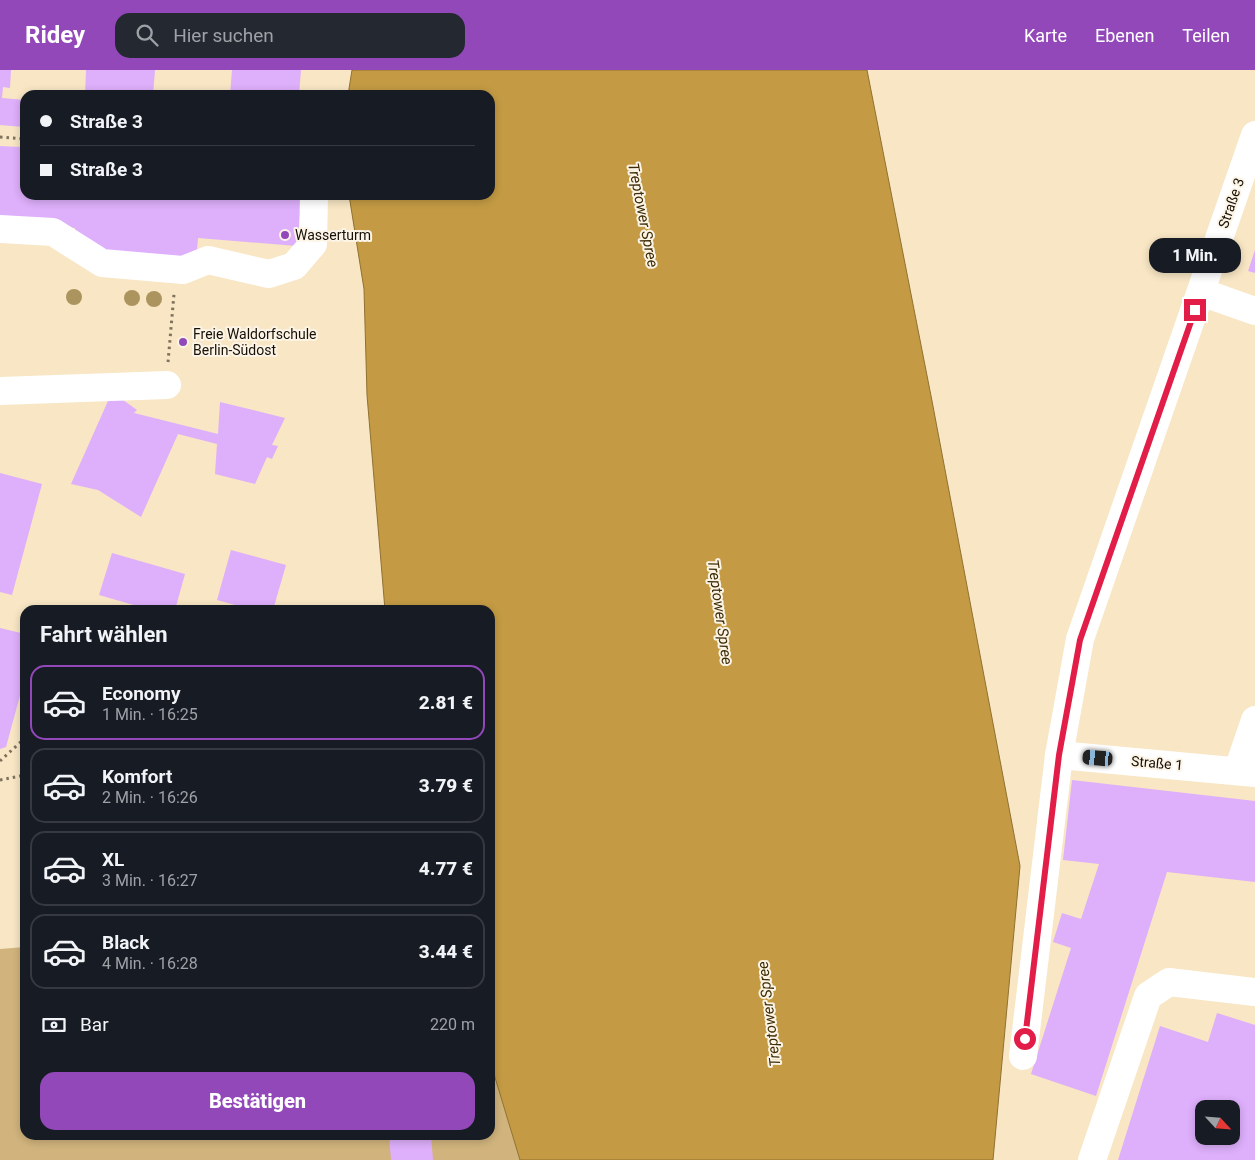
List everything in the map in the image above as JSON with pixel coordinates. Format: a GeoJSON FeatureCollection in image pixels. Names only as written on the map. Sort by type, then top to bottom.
{"type":"FeatureCollection","features":[{"type":"Feature","properties":{"kind":"lane","name":"Straße 3"},"geometry":{"type":"LineString","coordinates":[[1023,1056],[1059,755],[1080,640],[1255,135]]}},
{"type":"Feature","properties":{"kind":"lane"},"geometry":{"type":"LineString","coordinates":[[0,229],[53,232],[102,263],[183,270],[208,260],[268,274],[294,266],[313,244],[314,200]]}},
{"type":"Feature","properties":{"kind":"lane"},"geometry":{"type":"LineString","coordinates":[[1201,292],[1255,310]]}},
{"type":"Feature","properties":{"kind":"lane"},"geometry":{"type":"LineString","coordinates":[[0,391],[167,385]]}},
{"type":"Feature","properties":{"kind":"lane"},"geometry":{"type":"LineString","coordinates":[[1246,772],[1255,720]]}},
{"type":"Feature","properties":{"kind":"lane","name":"Straße 1"},"geometry":{"type":"LineString","coordinates":[[1059,755],[1246,772]]}},
{"type":"Feature","properties":{"kind":"lane"},"geometry":{"type":"LineString","coordinates":[[1092,1160],[1148,996],[1169,982],[1255,992]]}},
{"type":"Feature","properties":{"kind":"path"},"geometry":{"type":"LineString","coordinates":[[0,137],[20,139]]}},
{"type":"Feature","properties":{"kind":"path"},"geometry":{"type":"LineString","coordinates":[[167,385],[173,296],[183,270]]}},
{"type":"Feature","properties":{"kind":"path"},"geometry":{"type":"LineString","coordinates":[[0,761],[20,743]]}},
{"type":"Feature","properties":{"kind":"path"},"geometry":{"type":"LineString","coordinates":[[0,780],[20,776]]}},
{"type":"Feature","properties":{"kind":"shaded area"},"geometry":{"type":"Polygon","coordinates":[[[20,947],[20,1140],[495,1140],[495,1078],[520,1160],[0,1160],[0,949],[20,947]]]}},
{"type":"Feature","properties":{"kind":"water","name":"Treptower Spree"},"geometry":{"type":"Polygon","coordinates":[[[352,70],[867,70],[1020,866],[993,1160],[520,1160],[495,1078],[495,605],[385,605],[367,395],[364,289],[350,200],[495,200],[495,90],[349,90],[352,70]]]}},
{"type":"Feature","properties":{"kind":"building"},"geometry":{"type":"Polygon","coordinates":[[[0,70],[11,70],[10,88],[3,87],[2,98],[20,100],[20,127],[0,125],[0,70]]]}},
{"type":"Feature","properties":{"kind":"building"},"geometry":{"type":"Polygon","coordinates":[[[86,70],[155,70],[153,90],[85,90],[86,70]]]}},
{"type":"Feature","properties":{"kind":"building"},"geometry":{"type":"Polygon","coordinates":[[[232,70],[301,70],[299,90],[230,90],[232,70]]]}},
{"type":"Feature","properties":{"kind":"building"},"geometry":{"type":"Polygon","coordinates":[[[0,146],[20,147],[20,200],[302,200],[297,246],[198,238],[197,250],[177,261],[109,255],[75,235],[75,228],[0,221],[0,146]]]}},
{"type":"Feature","properties":{"kind":"building"},"geometry":{"type":"Polygon","coordinates":[[[1255,250],[1255,273],[1248,271],[1255,250]]]}},
{"type":"Feature","properties":{"kind":"building"},"geometry":{"type":"Polygon","coordinates":[[[112,392],[137,410],[134,413],[218,434],[220,402],[285,418],[272,445],[278,446],[272,459],[267,457],[255,484],[215,474],[217,444],[178,434],[141,517],[98,490],[71,484],[112,392]]]}},
{"type":"Feature","properties":{"kind":"building"},"geometry":{"type":"Polygon","coordinates":[[[0,473],[42,484],[12,595],[0,592],[0,473]]]}},
{"type":"Feature","properties":{"kind":"building"},"geometry":{"type":"Polygon","coordinates":[[[231,550],[286,565],[274,605],[235,605],[217,600],[231,550]]]}},
{"type":"Feature","properties":{"kind":"building"},"geometry":{"type":"Polygon","coordinates":[[[112,553],[185,574],[176,605],[134,605],[99,595],[112,553]]]}},
{"type":"Feature","properties":{"kind":"building"},"geometry":{"type":"Polygon","coordinates":[[[0,628],[20,633],[20,695],[6,747],[0,749],[0,628]]]}},
{"type":"Feature","properties":{"kind":"building"},"geometry":{"type":"Polygon","coordinates":[[[1072,780],[1255,801],[1255,882],[1167,872],[1096,1096],[1031,1074],[1071,948],[1053,942],[1062,913],[1081,919],[1099,864],[1063,860],[1072,780]]]}},
{"type":"Feature","properties":{"kind":"building"},"geometry":{"type":"Polygon","coordinates":[[[1217,1013],[1255,1025],[1255,1160],[1118,1160],[1160,1026],[1208,1042],[1217,1013]]]}},
{"type":"Feature","properties":{"kind":"building"},"geometry":{"type":"Polygon","coordinates":[[[389,1140],[431,1140],[433,1160],[391,1160],[389,1140]]]}},
{"type":"Feature","properties":{"kind":"place","name":"Wasserturm"},"geometry":{"type":"Point","coordinates":[285,235]}},
{"type":"Feature","properties":{"kind":"place","name":"Freie Waldorfschule Berlin-Südost"},"geometry":{"type":"Point","coordinates":[183,342]}},
{"type":"Feature","properties":{"kind":"route"},"geometry":{"type":"LineString","coordinates":[[1025,1039],[1059,755],[1080,640],[1195,310]]}}]}
